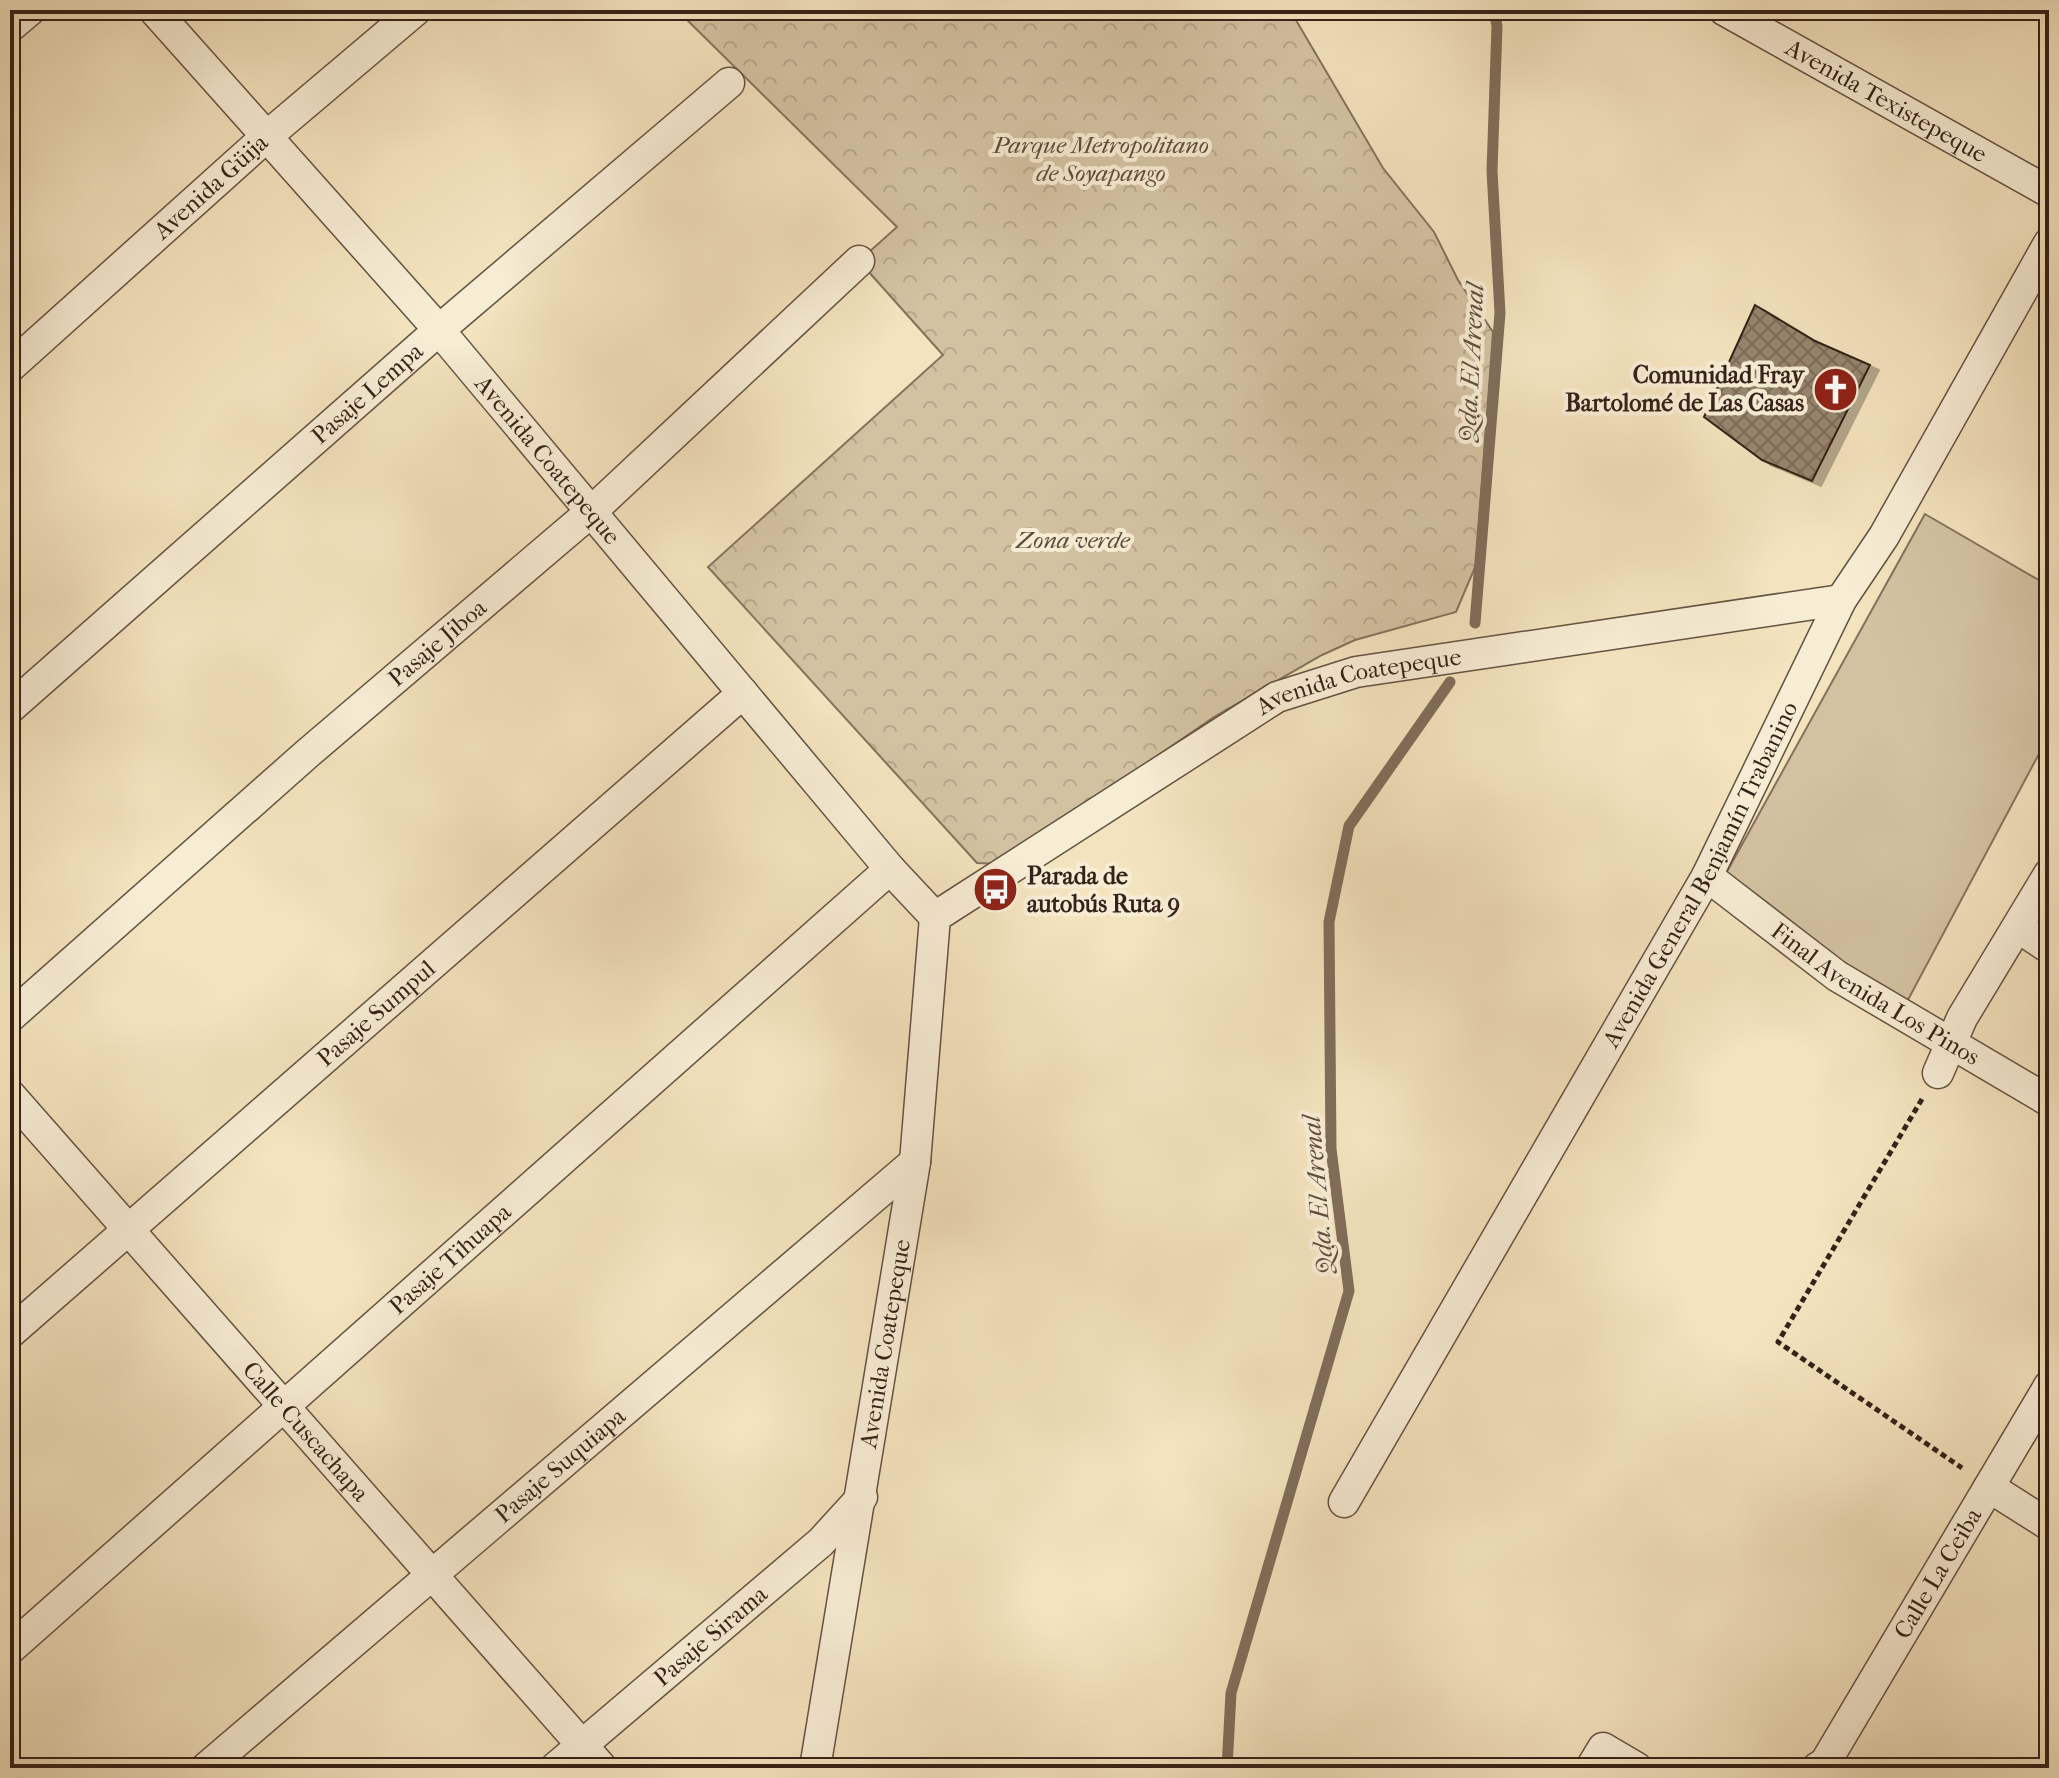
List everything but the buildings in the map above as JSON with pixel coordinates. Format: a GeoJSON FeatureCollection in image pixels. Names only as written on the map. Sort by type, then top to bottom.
{"type":"FeatureCollection","features":[{"type":"Feature","properties":{"kind":"street"},"geometry":{"type":"LineString","coordinates":[[10,27],[30,10]]}},
{"type":"Feature","properties":{"kind":"street","name":"Avenida Coatepeque"},"geometry":{"type":"LineString","coordinates":[[154,10],[439,330],[890,869],[935,917],[915,1162],[862,1497],[813,1767]]}},
{"type":"Feature","properties":{"kind":"street","name":"Avenida Güija"},"geometry":{"type":"LineString","coordinates":[[10,367],[266,137],[416,10]]}},
{"type":"Feature","properties":{"kind":"street","name":"Avenida Texistepeque"},"geometry":{"type":"LineString","coordinates":[[1724,10],[2049,192]]}},
{"type":"Feature","properties":{"kind":"street","name":"Pasaje Lempa"},"geometry":{"type":"LineString","coordinates":[[10,708],[439,330],[729,83]]}},
{"type":"Feature","properties":{"kind":"street","name":"Avenida General Benjamín Trabanino"},"geometry":{"type":"LineString","coordinates":[[1344,1502],[1707,876],[1841,600],[1884,536],[2049,243]]}},
{"type":"Feature","properties":{"kind":"street","name":"Pasaje Jiboa"},"geometry":{"type":"LineString","coordinates":[[10,1017],[308,753],[592,511],[859,261]]}},
{"type":"Feature","properties":{"kind":"street","name":"Avenida Coatepeque"},"geometry":{"type":"LineString","coordinates":[[935,917],[1258,709],[1292,691],[1356,672],[1841,600]]}},
{"type":"Feature","properties":{"kind":"street","name":"Pasaje Sumpul"},"geometry":{"type":"LineString","coordinates":[[10,1333],[743,693]]}},
{"type":"Feature","properties":{"kind":"street","name":"Pasaje Tihuapa"},"geometry":{"type":"LineString","coordinates":[[10,1649],[890,869]]}},
{"type":"Feature","properties":{"kind":"street"},"geometry":{"type":"LineString","coordinates":[[1938,1073],[1951,1042],[2049,874]]}},
{"type":"Feature","properties":{"kind":"street","name":"Final Avenida Los Pinos"},"geometry":{"type":"LineString","coordinates":[[1707,876],[1837,976],[2049,1101]]}},
{"type":"Feature","properties":{"kind":"street"},"geometry":{"type":"LineString","coordinates":[[2019,928],[2049,948]]}},
{"type":"Feature","properties":{"kind":"street","name":"Calle Cuscachapa"},"geometry":{"type":"LineString","coordinates":[[10,1095],[433,1571],[602,1768]]}},
{"type":"Feature","properties":{"kind":"street","name":"Pasaje Suquiapa"},"geometry":{"type":"LineString","coordinates":[[206,1768],[915,1162]]}},
{"type":"Feature","properties":{"kind":"street","name":"Calle La Ceiba"},"geometry":{"type":"LineString","coordinates":[[1821,1765],[2049,1386]]}},
{"type":"Feature","properties":{"kind":"street"},"geometry":{"type":"LineString","coordinates":[[1989,1487],[2049,1525]]}},
{"type":"Feature","properties":{"kind":"street","name":"Pasaje Sirama"},"geometry":{"type":"LineString","coordinates":[[555,1768],[821,1542],[862,1497]]}},
{"type":"Feature","properties":{"kind":"street"},"geometry":{"type":"LineString","coordinates":[[1591,1768],[1603,1748],[1637,1768]]}},
{"type":"Feature","properties":{"kind":"path"},"geometry":{"type":"LineString","coordinates":[[1938,1073],[1778,1342],[1989,1487]]}},
{"type":"Feature","properties":{"kind":"green space","name":"Zona verde"},"geometry":{"type":"Polygon","coordinates":[[[677,10],[1290,10],[1383,168],[1434,232],[1458,280],[1493,332],[1476,565],[1456,612],[1355,640],[1322,655],[1214,717],[1000,864],[977,863],[708,567],[943,355],[859,261],[897,227],[677,10]]]}},
{"type":"Feature","properties":{"kind":"green space"},"geometry":{"type":"Polygon","coordinates":[[[1925,514],[2049,586],[2049,735],[1901,1013],[1724,877],[1925,514]]]}},
{"type":"Feature","properties":{"kind":"waterway","name":"Qda. El Arenal"},"geometry":{"type":"LineString","coordinates":[[1475,623],[1500,313],[1492,171],[1497,26],[1494,10]]}},
{"type":"Feature","properties":{"kind":"waterway","name":"Qda. El Arenal"},"geometry":{"type":"LineString","coordinates":[[1227,1768],[1231,1693],[1349,1291],[1331,1149],[1329,922],[1349,826],[1450,682]]}},
{"type":"Feature","properties":{"kind":"place","name":"Comunidad Fray Bartolomé de Las Casas"},"geometry":{"type":"Point","coordinates":[1835,389]}},
{"type":"Feature","properties":{"kind":"place","name":"Parada de autobús Ruta 9"},"geometry":{"type":"Point","coordinates":[996,890]}},
{"type":"Feature","properties":{"kind":"park label","name":"Parque Metropolitano de Soyapango"},"geometry":{"type":"Point","coordinates":[1101,159]}}]}
